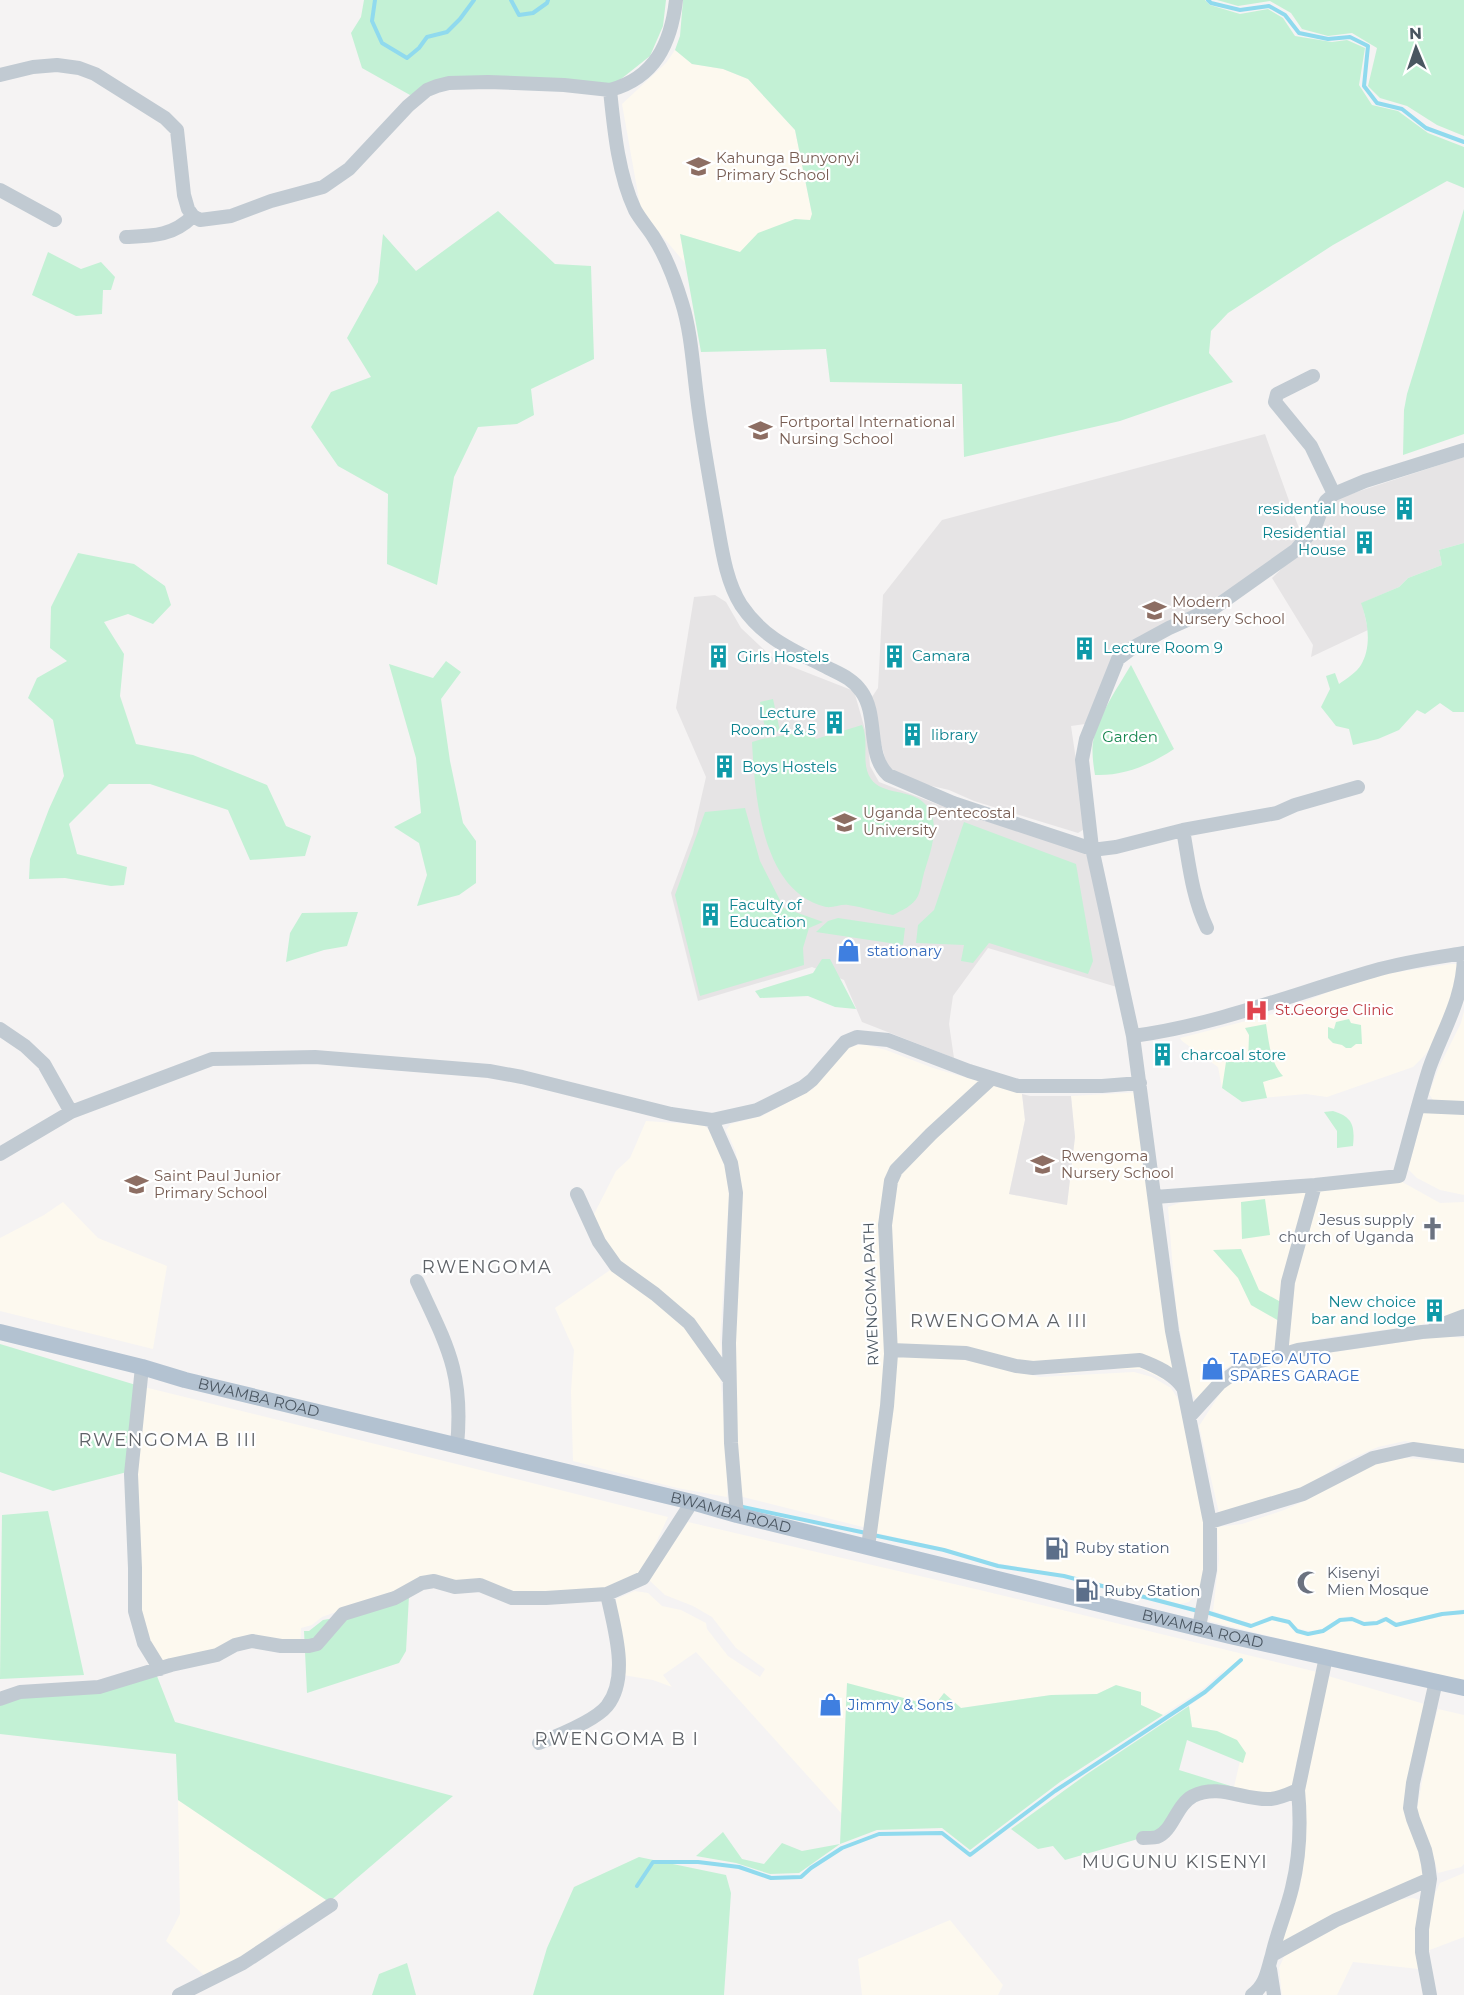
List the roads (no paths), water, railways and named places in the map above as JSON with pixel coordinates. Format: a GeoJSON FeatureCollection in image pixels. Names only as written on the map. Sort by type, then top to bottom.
{"type":"FeatureCollection","features":[{"type":"Feature","properties":{"kind":"main road","name":"BWAMBA ROAD"},"geometry":{"type":"LineString","coordinates":[[0,1332],[185,1380],[692,1502],[1230,1636],[1464,1688]]}},
{"type":"Feature","properties":{"kind":"street"},"geometry":{"type":"LineString","coordinates":[[0,75],[33,66],[57,65],[79,68],[95,74],[165,117],[177,130],[184,195],[188,209],[200,220],[231,216],[271,201],[323,187],[349,169],[408,105],[427,90],[437,86],[448,83],[488,82],[610,90],[623,87],[638,79],[653,64],[664,48],[672,28],[676,0]]}},
{"type":"Feature","properties":{"kind":"street"},"geometry":{"type":"LineString","coordinates":[[610,90],[627,188],[636,212],[654,238],[669,267],[683,305],[702,437],[719,533],[733,590],[756,624],[777,642],[857,685],[864,694],[868,706],[880,768],[888,775],[953,803],[1092,848],[1116,847],[1183,830],[1277,813],[1295,805],[1358,787]]}},
{"type":"Feature","properties":{"kind":"street"},"geometry":{"type":"LineString","coordinates":[[0,190],[55,220]]}},
{"type":"Feature","properties":{"kind":"street"},"geometry":{"type":"LineString","coordinates":[[126,237],[167,233],[182,228],[193,216]]}},
{"type":"Feature","properties":{"kind":"street"},"geometry":{"type":"LineString","coordinates":[[1313,376],[1277,394],[1275,402],[1311,446],[1334,494]]}},
{"type":"Feature","properties":{"kind":"street"},"geometry":{"type":"LineString","coordinates":[[1199,1627],[1210,1570],[1210,1522],[1172,1331],[1133,1036],[1092,848],[1082,760],[1091,723],[1118,659],[1134,647],[1169,628],[1214,608],[1288,555],[1309,536],[1326,501],[1334,494],[1365,481],[1464,450]]}},
{"type":"Feature","properties":{"kind":"street"},"geometry":{"type":"LineString","coordinates":[[1183,830],[1199,911],[1207,928]]}},
{"type":"Feature","properties":{"kind":"street"},"geometry":{"type":"LineString","coordinates":[[1133,1036],[1163,1032],[1237,1014],[1373,971],[1409,962],[1464,955],[1464,972],[1457,1004],[1430,1069],[1399,1176],[1155,1197]]}},
{"type":"Feature","properties":{"kind":"street"},"geometry":{"type":"LineString","coordinates":[[0,1029],[25,1046],[44,1064],[70,1112]]}},
{"type":"Feature","properties":{"kind":"street"},"geometry":{"type":"LineString","coordinates":[[0,1154],[70,1112],[212,1059],[315,1057],[489,1071],[671,1114],[712,1120],[757,1110],[802,1087],[812,1080],[845,1042],[857,1037],[888,1040],[1018,1086],[1140,1083]]}},
{"type":"Feature","properties":{"kind":"street","name":"RWENGOMA PATH"},"geometry":{"type":"LineString","coordinates":[[868,1546],[887,1406],[891,1350],[885,1210],[893,1175],[931,1134],[992,1078]]}},
{"type":"Feature","properties":{"kind":"street"},"geometry":{"type":"LineString","coordinates":[[1419,1107],[1464,1107]]}},
{"type":"Feature","properties":{"kind":"street"},"geometry":{"type":"LineString","coordinates":[[712,1120],[730,1163],[736,1193],[729,1328],[729,1379],[737,1515]]}},
{"type":"Feature","properties":{"kind":"street"},"geometry":{"type":"LineString","coordinates":[[1281,1355],[1288,1282],[1315,1185]]}},
{"type":"Feature","properties":{"kind":"street"},"geometry":{"type":"LineString","coordinates":[[577,1194],[599,1242],[616,1266],[655,1294],[688,1323],[729,1379]]}},
{"type":"Feature","properties":{"kind":"street"},"geometry":{"type":"LineString","coordinates":[[417,1281],[447,1344],[454,1365],[459,1406],[457,1446]]}},
{"type":"Feature","properties":{"kind":"street"},"geometry":{"type":"LineString","coordinates":[[1422,1332],[1464,1316]]}},
{"type":"Feature","properties":{"kind":"street"},"geometry":{"type":"LineString","coordinates":[[1189,1417],[1220,1383],[1244,1366],[1298,1350],[1422,1332],[1464,1329]]}},
{"type":"Feature","properties":{"kind":"street"},"geometry":{"type":"LineString","coordinates":[[891,1350],[966,1353],[1033,1368],[1140,1360],[1172,1376],[1183,1388]]}},
{"type":"Feature","properties":{"kind":"street"},"geometry":{"type":"LineString","coordinates":[[142,1367],[131,1474],[135,1611],[144,1643],[160,1669]]}},
{"type":"Feature","properties":{"kind":"street"},"geometry":{"type":"LineString","coordinates":[[1210,1522],[1303,1494],[1374,1458],[1413,1449],[1464,1456]]}},
{"type":"Feature","properties":{"kind":"street"},"geometry":{"type":"LineString","coordinates":[[0,1699],[20,1692],[99,1687],[217,1655],[235,1645],[252,1641],[281,1646],[317,1644],[343,1614],[395,1598],[422,1583],[434,1581],[455,1587],[480,1585],[512,1598],[607,1594],[643,1578],[692,1502]]}},
{"type":"Feature","properties":{"kind":"street"},"geometry":{"type":"LineString","coordinates":[[539,1743],[569,1730],[606,1708],[616,1692],[618,1648],[607,1594]]}},
{"type":"Feature","properties":{"kind":"street"},"geometry":{"type":"LineString","coordinates":[[1252,1995],[1260,1990],[1265,1981],[1278,1928],[1292,1889],[1298,1855],[1298,1790],[1326,1657]]}},
{"type":"Feature","properties":{"kind":"street"},"geometry":{"type":"LineString","coordinates":[[1430,1995],[1422,1952],[1422,1929],[1430,1879],[1425,1850],[1410,1808],[1413,1783],[1436,1681]]}},
{"type":"Feature","properties":{"kind":"street"},"geometry":{"type":"LineString","coordinates":[[1143,1838],[1158,1836],[1166,1830],[1177,1810],[1192,1796],[1224,1790],[1271,1799],[1298,1790]]}},
{"type":"Feature","properties":{"kind":"street"},"geometry":{"type":"LineString","coordinates":[[1270,1959],[1336,1920],[1430,1879]]}},
{"type":"Feature","properties":{"kind":"street"},"geometry":{"type":"LineString","coordinates":[[178,1995],[243,1963],[331,1905]]}},
{"type":"Feature","properties":{"kind":"street"},"geometry":{"type":"LineString","coordinates":[[1270,1959],[1274,1995]]}},
{"type":"Feature","properties":{"kind":"waterway"},"geometry":{"type":"LineString","coordinates":[[375,0],[372,21],[382,43],[407,58],[427,37],[447,32],[474,0]]}},
{"type":"Feature","properties":{"kind":"waterway"},"geometry":{"type":"LineString","coordinates":[[511,0],[519,15],[533,13],[548,0]]}},
{"type":"Feature","properties":{"kind":"waterway"},"geometry":{"type":"LineString","coordinates":[[1208,0],[1211,3],[1240,10],[1269,6],[1285,15],[1299,33],[1328,39],[1350,37],[1368,46],[1364,86],[1377,103],[1402,109],[1426,128],[1464,142]]}},
{"type":"Feature","properties":{"kind":"waterway"},"geometry":{"type":"LineString","coordinates":[[738,1506],[866,1533]]}},
{"type":"Feature","properties":{"kind":"waterway"},"geometry":{"type":"LineString","coordinates":[[873,1535],[944,1550],[998,1566],[1064,1576],[1198,1611]]}},
{"type":"Feature","properties":{"kind":"waterway"},"geometry":{"type":"LineString","coordinates":[[1206,1612],[1251,1626],[1272,1618],[1289,1622],[1297,1631],[1308,1634],[1323,1631],[1340,1620],[1352,1619],[1364,1624],[1377,1623],[1386,1619],[1396,1625],[1442,1614],[1464,1612]]}},
{"type":"Feature","properties":{"kind":"waterway"},"geometry":{"type":"LineString","coordinates":[[637,1886],[653,1862],[698,1862],[739,1867],[771,1878],[801,1877],[842,1848],[879,1834],[942,1833],[970,1855],[1055,1791],[1205,1692],[1241,1660]]}},
{"type":"Feature","properties":{"kind":"place","name":"Kahunga Bunyonyi Primary School"},"geometry":{"type":"Point","coordinates":[698,167]}},
{"type":"Feature","properties":{"kind":"place","name":"Fortportal International Nursing School"},"geometry":{"type":"Point","coordinates":[761,431]}},
{"type":"Feature","properties":{"kind":"place","name":"residential house"},"geometry":{"type":"Point","coordinates":[1404,509]}},
{"type":"Feature","properties":{"kind":"place","name":"Residential House"},"geometry":{"type":"Point","coordinates":[1364,542]}},
{"type":"Feature","properties":{"kind":"place","name":"Modern Nursery School"},"geometry":{"type":"Point","coordinates":[1154,611]}},
{"type":"Feature","properties":{"kind":"place","name":"Lecture Room 9"},"geometry":{"type":"Point","coordinates":[1085,648]}},
{"type":"Feature","properties":{"kind":"place","name":"Camara"},"geometry":{"type":"Point","coordinates":[894,656]}},
{"type":"Feature","properties":{"kind":"place","name":"Girls Hostels"},"geometry":{"type":"Point","coordinates":[719,657]}},
{"type":"Feature","properties":{"kind":"place","name":"Lecture Room 4 & 5"},"geometry":{"type":"Point","coordinates":[834,722]}},
{"type":"Feature","properties":{"kind":"place","name":"library"},"geometry":{"type":"Point","coordinates":[913,735]}},
{"type":"Feature","properties":{"kind":"place","name":"Boys Hostels"},"geometry":{"type":"Point","coordinates":[724,767]}},
{"type":"Feature","properties":{"kind":"place","name":"Uganda Pentecostal University"},"geometry":{"type":"Point","coordinates":[845,822]}},
{"type":"Feature","properties":{"kind":"place","name":"Faculty of Education"},"geometry":{"type":"Point","coordinates":[711,914]}},
{"type":"Feature","properties":{"kind":"place","name":"stationary"},"geometry":{"type":"Point","coordinates":[849,951]}},
{"type":"Feature","properties":{"kind":"place","name":"St.George Clinic"},"geometry":{"type":"Point","coordinates":[1257,1010]}},
{"type":"Feature","properties":{"kind":"place","name":"charcoal store"},"geometry":{"type":"Point","coordinates":[1163,1055]}},
{"type":"Feature","properties":{"kind":"place","name":"Rwengoma Nursery School"},"geometry":{"type":"Point","coordinates":[1043,1165]}},
{"type":"Feature","properties":{"kind":"place","name":"Saint Paul Junior Primary School"},"geometry":{"type":"Point","coordinates":[136,1185]}},
{"type":"Feature","properties":{"kind":"place","name":"Jesus supply church of Uganda"},"geometry":{"type":"Point","coordinates":[1432,1229]}},
{"type":"Feature","properties":{"kind":"place","name":"New choice bar and lodge"},"geometry":{"type":"Point","coordinates":[1434,1311]}},
{"type":"Feature","properties":{"kind":"place","name":"TADEO AUTO SPARES GARAGE"},"geometry":{"type":"Point","coordinates":[1212,1368]}},
{"type":"Feature","properties":{"kind":"place","name":"Ruby station"},"geometry":{"type":"Point","coordinates":[1057,1548]}},
{"type":"Feature","properties":{"kind":"place","name":"Kisenyi Mien Mosque"},"geometry":{"type":"Point","coordinates":[1309,1582]}},
{"type":"Feature","properties":{"kind":"place","name":"Ruby Station"},"geometry":{"type":"Point","coordinates":[1086,1591]}},
{"type":"Feature","properties":{"kind":"place","name":"Jimmy & Sons"},"geometry":{"type":"Point","coordinates":[830,1705]}},
{"type":"Feature","properties":{"kind":"district","name":"RWENGOMA"},"geometry":{"type":"Point","coordinates":[487,1267]}},
{"type":"Feature","properties":{"kind":"district","name":"RWENGOMA A III"},"geometry":{"type":"Point","coordinates":[999,1321]}},
{"type":"Feature","properties":{"kind":"district","name":"RWENGOMA B III"},"geometry":{"type":"Point","coordinates":[168,1440]}},
{"type":"Feature","properties":{"kind":"district","name":"RWENGOMA B I"},"geometry":{"type":"Point","coordinates":[617,1739]}},
{"type":"Feature","properties":{"kind":"district","name":"MUGUNU KISENYI"},"geometry":{"type":"Point","coordinates":[1175,1862]}},
{"type":"Feature","properties":{"kind":"park label","name":"Garden"},"geometry":{"type":"Point","coordinates":[1130,737]}}]}
